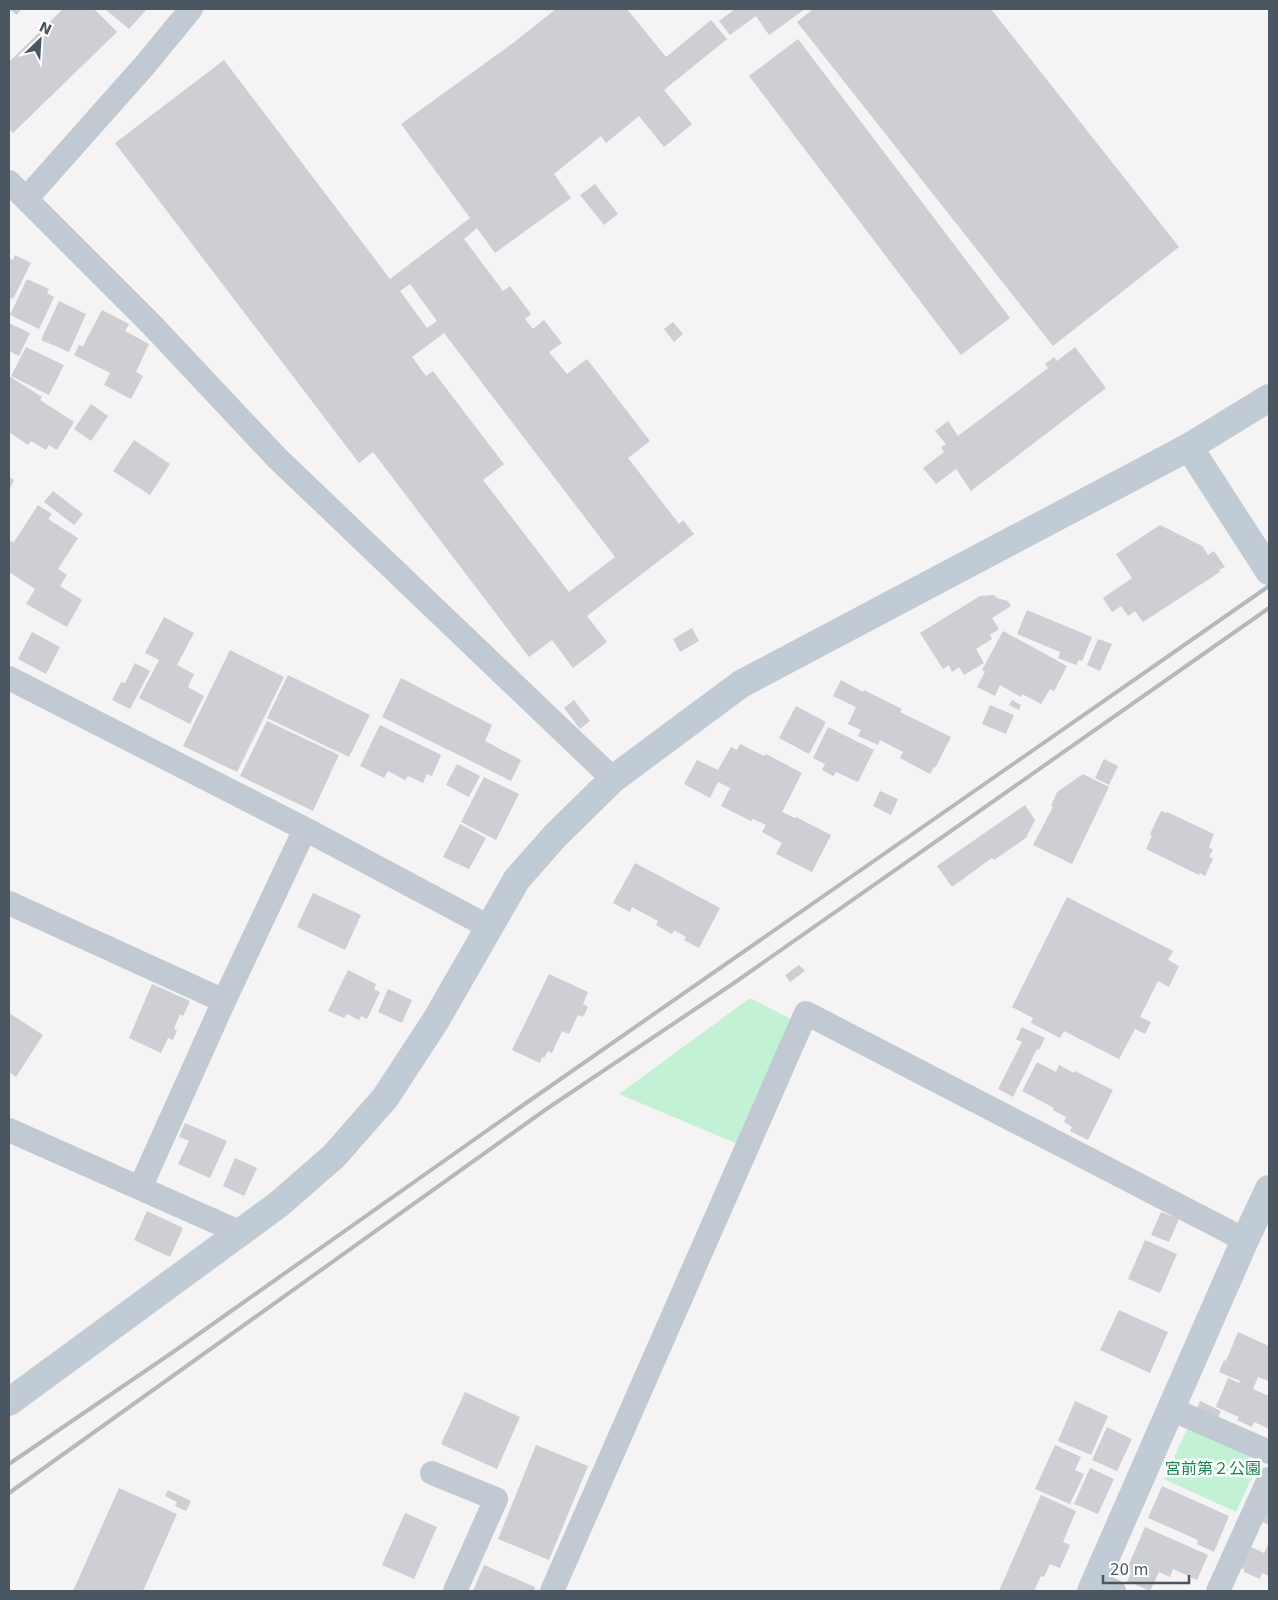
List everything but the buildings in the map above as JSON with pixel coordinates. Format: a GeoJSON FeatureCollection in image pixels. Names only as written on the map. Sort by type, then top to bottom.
{"type":"FeatureCollection","features":[{"type":"Feature","properties":{"kind":"street"},"geometry":{"type":"LineString","coordinates":[[26,199],[145,64],[190,9]]}},
{"type":"Feature","properties":{"kind":"street"},"geometry":{"type":"LineString","coordinates":[[9,182],[152,325],[278,458],[613,779]]}},
{"type":"Feature","properties":{"kind":"street"},"geometry":{"type":"LineString","coordinates":[[13,1394],[241,1233],[279,1204],[334,1156],[385,1098],[436,1020],[517,879],[555,836],[613,779],[741,684],[1189,448],[1269,398]]}},
{"type":"Feature","properties":{"kind":"street"},"geometry":{"type":"LineString","coordinates":[[1189,448],[1269,571]]}},
{"type":"Feature","properties":{"kind":"street"},"geometry":{"type":"LineString","coordinates":[[9,678],[489,927]]}},
{"type":"Feature","properties":{"kind":"street"},"geometry":{"type":"LineString","coordinates":[[140,1188],[224,1001],[305,830]]}},
{"type":"Feature","properties":{"kind":"street"},"geometry":{"type":"LineString","coordinates":[[9,903],[224,1001]]}},
{"type":"Feature","properties":{"kind":"street"},"geometry":{"type":"LineString","coordinates":[[552,1591],[806,1013],[1256,1228]]}},
{"type":"Feature","properties":{"kind":"street"},"geometry":{"type":"LineString","coordinates":[[9,1130],[241,1233]]}},
{"type":"Feature","properties":{"kind":"street"},"geometry":{"type":"LineString","coordinates":[[1100,1588],[1171,1409],[1256,1228],[1269,1189]]}},
{"type":"Feature","properties":{"kind":"street"},"geometry":{"type":"LineString","coordinates":[[1171,1409],[1269,1452]]}},
{"type":"Feature","properties":{"kind":"street"},"geometry":{"type":"LineString","coordinates":[[432,1473],[496,1499],[455,1591]]}},
{"type":"Feature","properties":{"kind":"street"},"geometry":{"type":"LineString","coordinates":[[1218,1591],[1269,1478]]}},
{"type":"Feature","properties":{"kind":"green space"},"geometry":{"type":"Polygon","coordinates":[[[750,998],[793,1020],[740,1145],[619,1094],[750,998]]]}},
{"type":"Feature","properties":{"kind":"green space","name":"宮前第２公園"},"geometry":{"type":"Polygon","coordinates":[[[1189,1425],[1261,1458],[1236,1512],[1164,1479],[1189,1425]]]}},
{"type":"Feature","properties":{"kind":"railway"},"geometry":{"type":"LineString","coordinates":[[9,1464],[176,1350],[529,1101],[1269,586]]}},
{"type":"Feature","properties":{"kind":"railway"},"geometry":{"type":"LineString","coordinates":[[9,1493],[545,1110],[734,983],[1269,608]]}}]}
